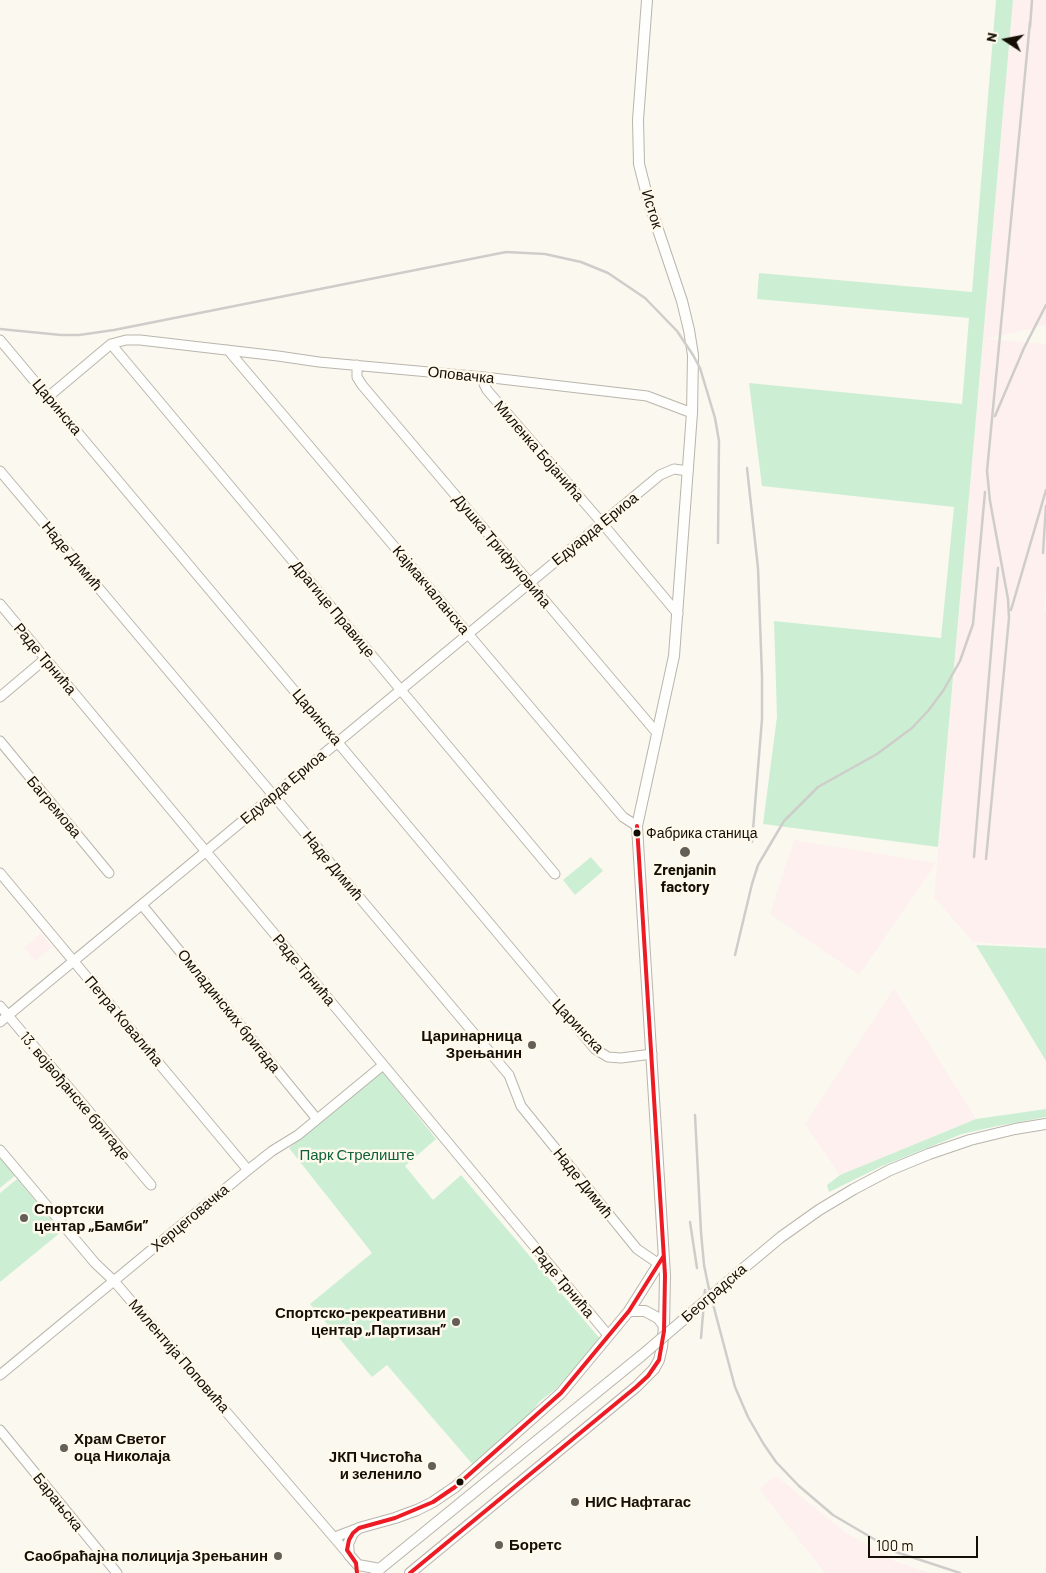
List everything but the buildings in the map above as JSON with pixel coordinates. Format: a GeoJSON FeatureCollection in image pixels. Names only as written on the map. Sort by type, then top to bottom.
{"type":"FeatureCollection","features":[{"type":"Feature","properties":{"kind":"main road","name":"Исток"},"geometry":{"type":"LineString","coordinates":[[638,826],[674,656],[692,413],[693,355],[682,300],[649,203],[639,164],[639,100],[648,0]]}},
{"type":"Feature","properties":{"kind":"main road"},"geometry":{"type":"LineString","coordinates":[[410,1573],[511,1492],[648,1376],[659,1360],[664,1326],[652,1054],[638,826]]}},
{"type":"Feature","properties":{"kind":"main road","name":"Београдска"},"geometry":{"type":"LineString","coordinates":[[378,1571],[641,1356],[781,1237],[819,1210],[890,1170],[929,1154],[970,1140],[1046,1124]]}},
{"type":"Feature","properties":{"kind":"main road"},"geometry":{"type":"LineString","coordinates":[[349,1555],[347,1547],[349,1540],[356,1530],[406,1514],[433,1502],[455,1487],[561,1393],[629,1311],[661,1260]]}},
{"type":"Feature","properties":{"kind":"main road"},"geometry":{"type":"LineString","coordinates":[[629,1311],[646,1311],[658,1318],[664,1326]]}},
{"type":"Feature","properties":{"kind":"main road","name":"Милентија Поповића"},"geometry":{"type":"LineString","coordinates":[[349,1555],[357,1568],[378,1571]]}},
{"type":"Feature","properties":{"kind":"street","name":"Царинска"},"geometry":{"type":"LineString","coordinates":[[0,340],[595,1049],[608,1058],[652,1054]]}},
{"type":"Feature","properties":{"kind":"street","name":"Оповачка"},"geometry":{"type":"LineString","coordinates":[[111,344],[126,340],[140,340],[319,362],[484,377],[647,396],[692,413]]}},
{"type":"Feature","properties":{"kind":"street"},"geometry":{"type":"LineString","coordinates":[[48,397],[111,344]]}},
{"type":"Feature","properties":{"kind":"street","name":"Драгице Правице"},"geometry":{"type":"LineString","coordinates":[[111,344],[555,874]]}},
{"type":"Feature","properties":{"kind":"street","name":"Кајмакчаланска"},"geometry":{"type":"LineString","coordinates":[[228,350],[623,817],[638,826]]}},
{"type":"Feature","properties":{"kind":"street","name":"Душка Трифуновића"},"geometry":{"type":"LineString","coordinates":[[357,365],[357,377],[362,385],[657,733]]}},
{"type":"Feature","properties":{"kind":"street","name":"Миленка Бојанића"},"geometry":{"type":"LineString","coordinates":[[484,377],[484,384],[487,390],[678,614]]}},
{"type":"Feature","properties":{"kind":"street","name":"Едуарда Ериоа"},"geometry":{"type":"LineString","coordinates":[[0,1022],[660,475],[674,469],[688,470]]}},
{"type":"Feature","properties":{"kind":"street","name":"Наде Димић"},"geometry":{"type":"LineString","coordinates":[[0,471],[509,1075],[521,1106],[637,1249],[661,1260]]}},
{"type":"Feature","properties":{"kind":"street","name":"Раде Трнића"},"geometry":{"type":"LineString","coordinates":[[0,604],[608,1335]]}},
{"type":"Feature","properties":{"kind":"street"},"geometry":{"type":"LineString","coordinates":[[0,697],[45,659]]}},
{"type":"Feature","properties":{"kind":"street","name":"Багремова"},"geometry":{"type":"LineString","coordinates":[[0,741],[109,873]]}},
{"type":"Feature","properties":{"kind":"street","name":"Петра Ковалића"},"geometry":{"type":"LineString","coordinates":[[0,873],[248,1170]]}},
{"type":"Feature","properties":{"kind":"street","name":"Омладинских бригада"},"geometry":{"type":"LineString","coordinates":[[142,905],[316,1118]]}},
{"type":"Feature","properties":{"kind":"street","name":"13. војвођанске бригаде"},"geometry":{"type":"LineString","coordinates":[[0,1006],[150,1185]]}},
{"type":"Feature","properties":{"kind":"street","name":"Херцеговачка"},"geometry":{"type":"LineString","coordinates":[[0,1375],[248,1170],[272,1151],[298,1135],[316,1118],[383,1065]]}},
{"type":"Feature","properties":{"kind":"street","name":"Милентија Поповића"},"geometry":{"type":"LineString","coordinates":[[0,1150],[95,1263],[114,1281],[349,1555]]}},
{"type":"Feature","properties":{"kind":"street","name":"Барањска"},"geometry":{"type":"LineString","coordinates":[[0,1430],[117,1573]]}},
{"type":"Feature","properties":{"kind":"street"},"geometry":{"type":"LineString","coordinates":[[335,1537],[356,1530]]}},
{"type":"Feature","properties":{"kind":"shaded area"},"geometry":{"type":"Polygon","coordinates":[[[1013,0],[1046,0],[1046,325],[986,339],[1046,344],[1046,583],[1044,611],[1046,612],[1046,947],[973,942],[934,897],[1013,0]]]}},
{"type":"Feature","properties":{"kind":"shaded area"},"geometry":{"type":"Polygon","coordinates":[[[794,840],[936,863],[859,975],[770,914],[794,840]]]}},
{"type":"Feature","properties":{"kind":"shaded area"},"geometry":{"type":"Polygon","coordinates":[[[41,933],[52,947],[35,961],[24,948],[41,933]]]}},
{"type":"Feature","properties":{"kind":"shaded area"},"geometry":{"type":"Polygon","coordinates":[[[894,988],[976,1119],[840,1175],[805,1124],[894,988]]]}},
{"type":"Feature","properties":{"kind":"shaded area"},"geometry":{"type":"Polygon","coordinates":[[[776,1476],[845,1532],[894,1561],[930,1573],[825,1573],[759,1489],[776,1476]]]}},
{"type":"Feature","properties":{"kind":"green space"},"geometry":{"type":"Polygon","coordinates":[[[996,0],[1013,0],[938,847],[763,824],[777,717],[774,621],[941,638],[954,507],[762,486],[749,383],[962,404],[969,318],[757,299],[759,273],[972,292],[996,0]]]}},
{"type":"Feature","properties":{"kind":"green space"},"geometry":{"type":"Polygon","coordinates":[[[591,857],[603,871],[575,895],[563,880],[591,857]]]}},
{"type":"Feature","properties":{"kind":"green space"},"geometry":{"type":"Polygon","coordinates":[[[976,945],[1046,948],[1046,1061],[976,945]]]}},
{"type":"Feature","properties":{"kind":"green space","name":"Спортско-рекреативни центар „Партизан”"},"geometry":{"type":"Polygon","coordinates":[[[382,1071],[436,1139],[405,1166],[433,1200],[461,1175],[601,1340],[556,1389],[540,1401],[526,1419],[474,1466],[387,1365],[372,1377],[310,1304],[372,1253],[289,1148],[382,1071]]]}},
{"type":"Feature","properties":{"kind":"green space"},"geometry":{"type":"Polygon","coordinates":[[[1046,1109],[1046,1117],[962,1134],[882,1166],[829,1192],[827,1185],[840,1175],[976,1119],[1046,1109]]]}},
{"type":"Feature","properties":{"kind":"green space"},"geometry":{"type":"Polygon","coordinates":[[[0,1156],[16,1175],[0,1188],[0,1156]]]}},
{"type":"Feature","properties":{"kind":"green space","name":"Спортски центар „Бамби”"},"geometry":{"type":"Polygon","coordinates":[[[17,1179],[61,1232],[0,1282],[0,1193],[17,1179]]]}},
{"type":"Feature","properties":{"kind":"railway"},"geometry":{"type":"LineString","coordinates":[[1030,27],[1032,0]]}},
{"type":"Feature","properties":{"kind":"railway"},"geometry":{"type":"LineString","coordinates":[[986,859],[1009,618],[1008,599],[990,501],[987,471],[1030,22]]}},
{"type":"Feature","properties":{"kind":"railway"},"geometry":{"type":"LineString","coordinates":[[0,329],[61,335],[79,335],[114,330],[506,252],[545,254],[581,262],[608,273],[645,298],[677,331],[700,368],[715,418],[719,441],[718,543]]}},
{"type":"Feature","properties":{"kind":"railway"},"geometry":{"type":"LineString","coordinates":[[995,416],[1024,348],[1046,305]]}},
{"type":"Feature","properties":{"kind":"railway"},"geometry":{"type":"LineString","coordinates":[[747,468],[758,568],[762,676],[762,719],[752,842]]}},
{"type":"Feature","properties":{"kind":"railway"},"geometry":{"type":"LineString","coordinates":[[1011,610],[1046,490]]}},
{"type":"Feature","properties":{"kind":"railway"},"geometry":{"type":"LineString","coordinates":[[735,955],[758,865],[784,821],[818,787],[877,754],[912,728],[943,691],[960,661],[973,624],[985,492]]}},
{"type":"Feature","properties":{"kind":"railway"},"geometry":{"type":"LineString","coordinates":[[1043,553],[1046,506]]}},
{"type":"Feature","properties":{"kind":"railway"},"geometry":{"type":"LineString","coordinates":[[974,857],[998,568]]}},
{"type":"Feature","properties":{"kind":"railway"},"geometry":{"type":"LineString","coordinates":[[695,1115],[704,1265],[735,1387],[748,1417],[763,1443],[776,1462],[799,1486],[833,1515],[896,1552],[960,1573]]}},
{"type":"Feature","properties":{"kind":"railway"},"geometry":{"type":"LineString","coordinates":[[690,1222],[697,1268]]}},
{"type":"Feature","properties":{"kind":"railway"},"geometry":{"type":"LineString","coordinates":[[701,1338],[705,1290]]}},
{"type":"Feature","properties":{"kind":"transit line"},"geometry":{"type":"LineString","coordinates":[[410,1573],[636,1387],[648,1376],[659,1360],[664,1331],[665,1275],[637,826]]}},
{"type":"Feature","properties":{"kind":"transit line"},"geometry":{"type":"LineString","coordinates":[[357,1573],[356,1563],[347,1550],[353,1533],[359,1528],[395,1518],[433,1502],[455,1487],[561,1393],[629,1311],[663,1257]]}},
{"type":"Feature","properties":{"kind":"place","name":"Фабрика станица"},"geometry":{"type":"Point","coordinates":[637,833]}},
{"type":"Feature","properties":{"kind":"place","name":"Zrenjanin factory"},"geometry":{"type":"Point","coordinates":[685,852]}},
{"type":"Feature","properties":{"kind":"place","name":"Царинарница Зрењанин"},"geometry":{"type":"Point","coordinates":[532,1045]}},
{"type":"Feature","properties":{"kind":"place","name":"Спортски центар „Бамби”"},"geometry":{"type":"Point","coordinates":[24,1218]}},
{"type":"Feature","properties":{"kind":"place","name":"Спортско-рекреативни центар „Партизан”"},"geometry":{"type":"Point","coordinates":[456,1322]}},
{"type":"Feature","properties":{"kind":"place","name":"Храм Светог оца Николаја"},"geometry":{"type":"Point","coordinates":[64,1448]}},
{"type":"Feature","properties":{"kind":"place","name":"ЈКП Чистоћа и зеленило"},"geometry":{"type":"Point","coordinates":[432,1466]}},
{"type":"Feature","properties":{"kind":"place","name":"НИС Нафтагас"},"geometry":{"type":"Point","coordinates":[575,1502]}},
{"type":"Feature","properties":{"kind":"place","name":"Боретс"},"geometry":{"type":"Point","coordinates":[499,1545]}},
{"type":"Feature","properties":{"kind":"place","name":"Саобраћајна полиција Зрењанин"},"geometry":{"type":"Point","coordinates":[278,1556]}},
{"type":"Feature","properties":{"kind":"park label","name":"Парк Стрелиште"},"geometry":{"type":"Point","coordinates":[357,1155]}}]}
